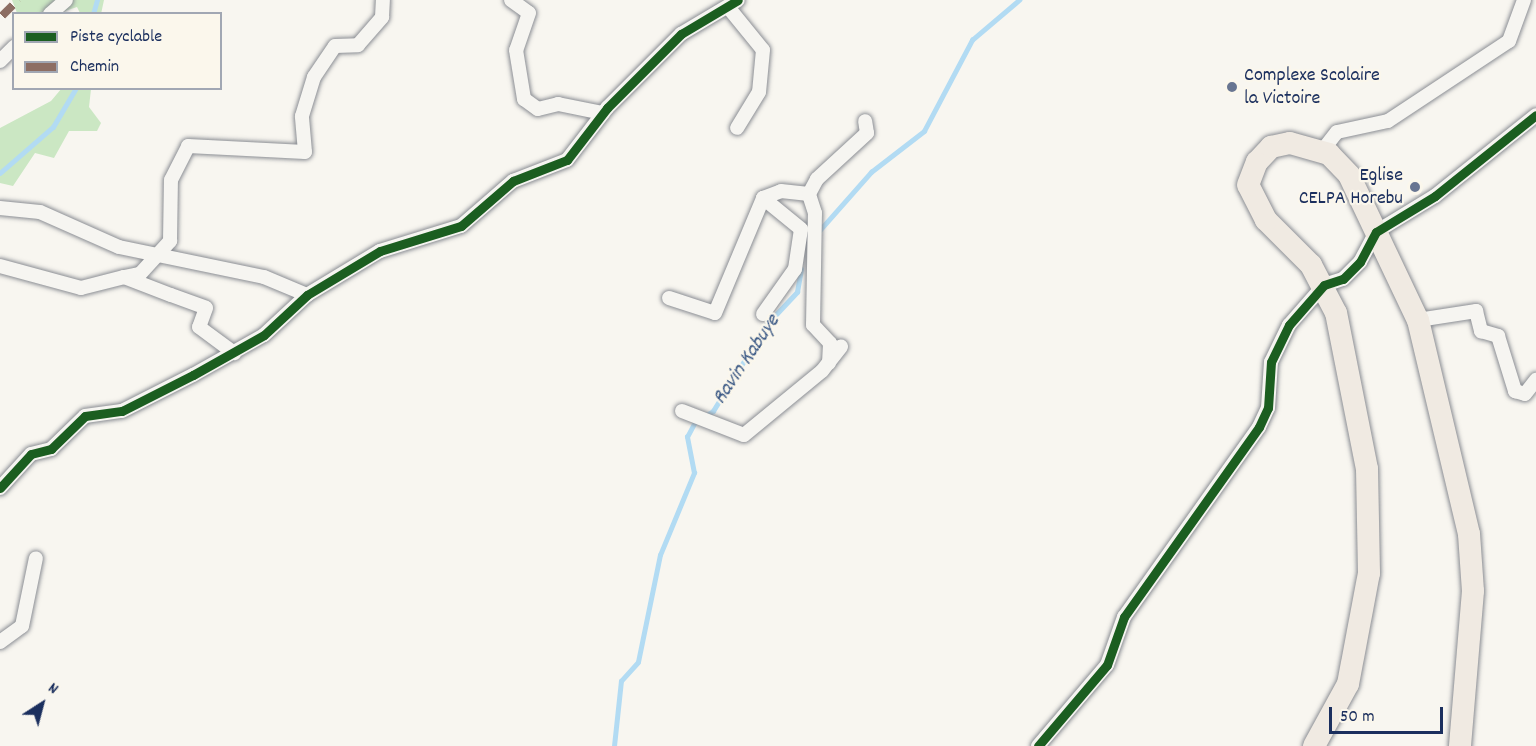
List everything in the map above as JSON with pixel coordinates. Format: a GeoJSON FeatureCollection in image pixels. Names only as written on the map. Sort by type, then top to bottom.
{"type":"FeatureCollection","features":[{"type":"Feature","properties":{"kind":"highway"},"geometry":{"type":"LineString","coordinates":[[1314,746],[1347,684],[1369,573],[1367,469],[1351,374],[1324,285],[1266,220],[1248,185],[1257,162],[1271,147],[1290,143],[1322,151],[1349,175],[1418,320],[1469,534],[1473,591],[1460,746]]}},
{"type":"Feature","properties":{"kind":"street"},"geometry":{"type":"LineString","coordinates":[[52,12],[66,0]]}},
{"type":"Feature","properties":{"kind":"street"},"geometry":{"type":"LineString","coordinates":[[0,266],[81,288],[140,274],[170,241],[171,180],[188,146],[305,152],[302,116],[314,77],[335,46],[358,45],[376,24],[383,0]]}},
{"type":"Feature","properties":{"kind":"street"},"geometry":{"type":"LineString","coordinates":[[511,0],[529,13],[516,50],[524,99],[538,110],[558,104],[603,113]]}},
{"type":"Feature","properties":{"kind":"street"},"geometry":{"type":"LineString","coordinates":[[1322,151],[1337,132],[1388,121],[1509,41],[1524,0]]}},
{"type":"Feature","properties":{"kind":"street"},"geometry":{"type":"LineString","coordinates":[[0,488],[32,454],[51,449],[85,416],[122,411],[234,353],[264,335],[307,294],[380,251],[461,226],[513,181],[567,160],[603,113],[681,34],[733,3],[764,50],[759,92],[737,128]]}},
{"type":"Feature","properties":{"kind":"street"},"geometry":{"type":"LineString","coordinates":[[0,61],[12,49]]}},
{"type":"Feature","properties":{"kind":"street"},"geometry":{"type":"LineString","coordinates":[[1038,746],[1107,664],[1124,617],[1259,427],[1268,408],[1277,344],[1324,285],[1343,279],[1360,262],[1376,232],[1436,196],[1536,115]]}},
{"type":"Feature","properties":{"kind":"street"},"geometry":{"type":"LineString","coordinates":[[829,363],[830,343],[813,325],[815,213],[809,194],[818,179],[867,133],[865,121]]}},
{"type":"Feature","properties":{"kind":"street"},"geometry":{"type":"LineString","coordinates":[[669,298],[715,314],[763,198],[781,191],[809,194]]}},
{"type":"Feature","properties":{"kind":"street"},"geometry":{"type":"LineString","coordinates":[[763,198],[801,229],[795,269],[763,314]]}},
{"type":"Feature","properties":{"kind":"street"},"geometry":{"type":"LineString","coordinates":[[0,208],[40,212],[119,248],[264,277],[307,294]]}},
{"type":"Feature","properties":{"kind":"street"},"geometry":{"type":"LineString","coordinates":[[124,278],[206,308],[199,327],[234,353]]}},
{"type":"Feature","properties":{"kind":"street"},"geometry":{"type":"LineString","coordinates":[[1418,320],[1476,311],[1481,331],[1498,336],[1515,391],[1525,394],[1536,380]]}},
{"type":"Feature","properties":{"kind":"street"},"geometry":{"type":"LineString","coordinates":[[682,411],[744,435],[829,363],[840,347]]}},
{"type":"Feature","properties":{"kind":"street"},"geometry":{"type":"LineString","coordinates":[[0,642],[22,626],[36,558]]}},
{"type":"Feature","properties":{"kind":"green space"},"geometry":{"type":"Polygon","coordinates":[[[12,0],[104,0],[101,12],[80,12],[77,7],[62,12],[17,12],[12,0]]]}},
{"type":"Feature","properties":{"kind":"green space"},"geometry":{"type":"Polygon","coordinates":[[[60,90],[91,90],[89,107],[101,123],[97,131],[69,131],[54,158],[35,153],[13,186],[0,183],[0,128],[51,101],[60,90]]]}},
{"type":"Feature","properties":{"kind":"waterway"},"geometry":{"type":"LineString","coordinates":[[94,12],[97,0]]}},
{"type":"Feature","properties":{"kind":"waterway","name":"Ravin Kabuye"},"geometry":{"type":"LineString","coordinates":[[819,231],[871,172],[924,131],[972,40],[1019,0]]}},
{"type":"Feature","properties":{"kind":"waterway"},"geometry":{"type":"LineString","coordinates":[[0,173],[53,127],[75,90]]}},
{"type":"Feature","properties":{"kind":"waterway","name":"Ravin Kabuye"},"geometry":{"type":"LineString","coordinates":[[614,746],[621,681],[638,662],[660,555],[694,473],[687,437],[695,422],[713,411],[767,324],[797,292],[801,269]]}},
{"type":"Feature","properties":{"kind":"marked path"},"geometry":{"type":"LineString","coordinates":[[2,16],[18,0]]}},
{"type":"Feature","properties":{"kind":"cycle path"},"geometry":{"type":"LineString","coordinates":[[0,488],[31,454],[51,449],[85,416],[122,411],[193,375],[264,335],[307,295],[380,251],[461,226],[513,181],[567,160],[607,108],[681,34],[738,0]]}},
{"type":"Feature","properties":{"kind":"cycle path"},"geometry":{"type":"LineString","coordinates":[[1038,746],[1107,665],[1124,617],[1259,427],[1268,408],[1271,362],[1289,325],[1324,285],[1343,279],[1360,262],[1376,232],[1435,196],[1536,115]]}},
{"type":"Feature","properties":{"kind":"place","name":"Complexe Scolaire la Victoire"},"geometry":{"type":"Point","coordinates":[1232,87]}},
{"type":"Feature","properties":{"kind":"place","name":"Eglise CELPA Horebu"},"geometry":{"type":"Point","coordinates":[1415,187]}}]}
